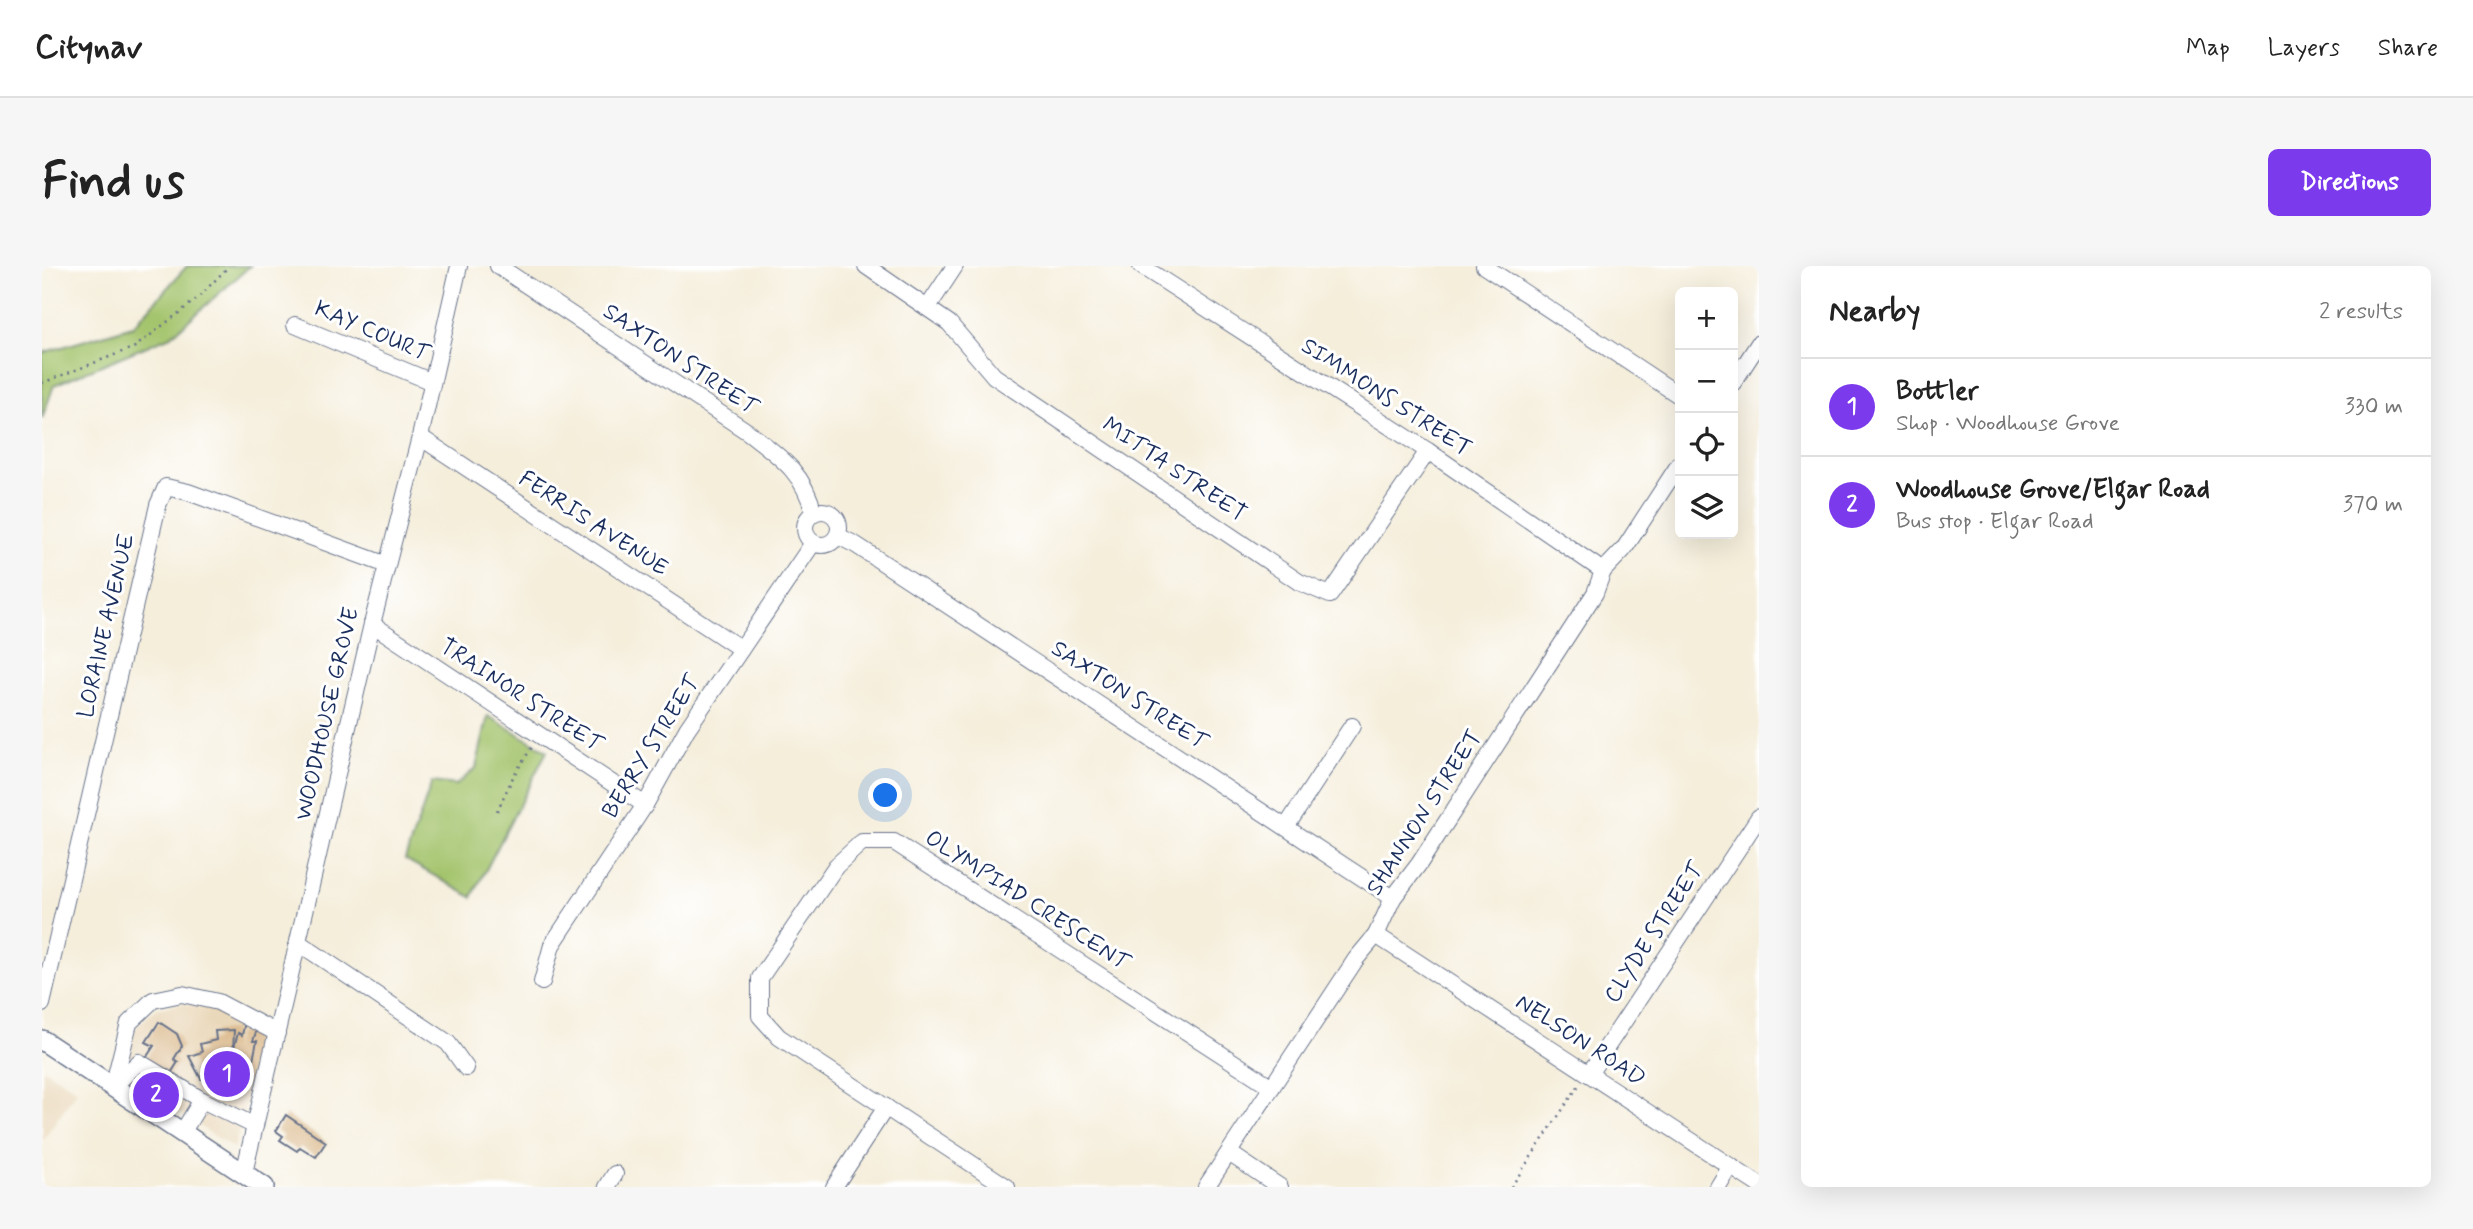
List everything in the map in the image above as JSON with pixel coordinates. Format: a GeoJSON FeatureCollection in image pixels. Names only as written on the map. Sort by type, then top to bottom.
{"type":"FeatureCollection","features":[{"type":"Feature","properties":{"kind":"main road"},"geometry":{"type":"LineString","coordinates":[[42,1040],[264,1187]]}},
{"type":"Feature","properties":{"kind":"street","name":"WOODHOUSE GROVE"},"geometry":{"type":"LineString","coordinates":[[244,1173],[372,624],[420,437],[458,266]]}},
{"type":"Feature","properties":{"kind":"street","name":"SAXTON STREET"},"geometry":{"type":"LineString","coordinates":[[498,266],[748,432],[787,463],[807,490],[814,513]]}},
{"type":"Feature","properties":{"kind":"street","name":"MITTA STREET"},"geometry":{"type":"LineString","coordinates":[[866,266],[949,323],[994,376],[1299,582],[1330,594],[1428,451]]}},
{"type":"Feature","properties":{"kind":"street"},"geometry":{"type":"LineString","coordinates":[[928,307],[956,266]]}},
{"type":"Feature","properties":{"kind":"street","name":"SIMMONS STREET"},"geometry":{"type":"LineString","coordinates":[[1141,266],[1428,451],[1603,571]]}},
{"type":"Feature","properties":{"kind":"street"},"geometry":{"type":"LineString","coordinates":[[1484,266],[1675,393]]}},
{"type":"Feature","properties":{"kind":"street","name":"KAY COURT"},"geometry":{"type":"LineString","coordinates":[[295,325],[432,382]]}},
{"type":"Feature","properties":{"kind":"street"},"geometry":{"type":"LineString","coordinates":[[1738,375],[1759,343]]}},
{"type":"Feature","properties":{"kind":"street","name":"FERRIS AVENUE"},"geometry":{"type":"LineString","coordinates":[[420,437],[741,649]]}},
{"type":"Feature","properties":{"kind":"street","name":"SHANNON STREET"},"geometry":{"type":"LineString","coordinates":[[1206,1187],[1356,959],[1376,935],[1393,898],[1419,864],[1595,593],[1603,571],[1624,550],[1675,471]]}},
{"type":"Feature","properties":{"kind":"street","name":"LORAINE AVENUE"},"geometry":{"type":"LineString","coordinates":[[42,1004],[158,505],[166,487],[188,492],[387,565]]}},
{"type":"Feature","properties":{"kind":"street"},"geometry":{"type":"LineString","coordinates":[[820,511],[832,514],[838,520],[838,536],[826,545],[813,543],[806,536],[805,526],[814,513],[820,511]]}},
{"type":"Feature","properties":{"kind":"street","name":"SAXTON STREET"},"geometry":{"type":"LineString","coordinates":[[838,536],[867,551],[1393,898]]}},
{"type":"Feature","properties":{"kind":"street","name":"BERRY STREET"},"geometry":{"type":"LineString","coordinates":[[542,982],[552,945],[645,805],[687,729],[813,543]]}},
{"type":"Feature","properties":{"kind":"street","name":"TRAINOR STREET"},"geometry":{"type":"LineString","coordinates":[[372,624],[645,805]]}},
{"type":"Feature","properties":{"kind":"street"},"geometry":{"type":"LineString","coordinates":[[1286,827],[1352,726]]}},
{"type":"Feature","properties":{"kind":"street","name":"CLYDE STREET"},"geometry":{"type":"LineString","coordinates":[[1590,1074],[1759,817]]}},
{"type":"Feature","properties":{"kind":"street","name":"OLYMPIAD CRESCENT"},"geometry":{"type":"LineString","coordinates":[[1007,1187],[779,1037],[760,1016],[760,978],[836,866],[862,842],[894,842],[1272,1087]]}},
{"type":"Feature","properties":{"kind":"street","name":"NELSON ROAD"},"geometry":{"type":"LineString","coordinates":[[1376,935],[1759,1185]]}},
{"type":"Feature","properties":{"kind":"street"},"geometry":{"type":"LineString","coordinates":[[299,943],[448,1043],[466,1068]]}},
{"type":"Feature","properties":{"kind":"street"},"geometry":{"type":"LineString","coordinates":[[113,1087],[129,1023],[153,1000],[181,994],[218,1002],[277,1033]]}},
{"type":"Feature","properties":{"kind":"street"},"geometry":{"type":"LineString","coordinates":[[113,1087],[139,1062],[202,1100],[255,1126]]}},
{"type":"Feature","properties":{"kind":"street"},"geometry":{"type":"LineString","coordinates":[[182,1133],[202,1100]]}},
{"type":"Feature","properties":{"kind":"street"},"geometry":{"type":"LineString","coordinates":[[834,1187],[886,1107]]}},
{"type":"Feature","properties":{"kind":"street"},"geometry":{"type":"LineString","coordinates":[[1228,1153],[1280,1187]]}},
{"type":"Feature","properties":{"kind":"street"},"geometry":{"type":"LineString","coordinates":[[1717,1187],[1731,1166]]}},
{"type":"Feature","properties":{"kind":"path"},"geometry":{"type":"LineString","coordinates":[[42,383],[135,346],[198,298],[229,266]]}},
{"type":"Feature","properties":{"kind":"path"},"geometry":{"type":"LineString","coordinates":[[497,811],[514,775],[532,747]]}},
{"type":"Feature","properties":{"kind":"path"},"geometry":{"type":"LineString","coordinates":[[1511,1187],[1576,1087],[1590,1074]]}},
{"type":"Feature","properties":{"kind":"shaded area"},"geometry":{"type":"Polygon","coordinates":[[[183,1003],[218,1011],[265,1036],[234,1149],[125,1077],[135,1028],[156,1009],[183,1003]]]}},
{"type":"Feature","properties":{"kind":"shaded area"},"geometry":{"type":"Polygon","coordinates":[[[42,1068],[77,1090],[42,1141],[42,1068]]]}},
{"type":"Feature","properties":{"kind":"green space"},"geometry":{"type":"Polygon","coordinates":[[[187,266],[250,266],[171,336],[54,385],[42,419],[42,353],[133,326],[187,266]]]}},
{"type":"Feature","properties":{"kind":"green space"},"geometry":{"type":"Polygon","coordinates":[[[488,716],[547,751],[472,897],[405,859],[432,782],[456,785],[476,768],[488,716]]]}},
{"type":"Feature","properties":{"kind":"building"},"geometry":{"type":"Polygon","coordinates":[[[159,1022],[177,1034],[182,1046],[174,1059],[178,1062],[161,1089],[136,1073],[154,1046],[146,1042],[159,1022]]]}},
{"type":"Feature","properties":{"kind":"building"},"geometry":{"type":"Polygon","coordinates":[[[245,1022],[257,1029],[248,1084],[232,1080],[232,1084],[216,1078],[201,1079],[189,1056],[202,1052],[200,1044],[216,1040],[215,1031],[234,1030],[233,1051],[238,1033],[242,1035],[245,1022]]]}},
{"type":"Feature","properties":{"kind":"building"},"geometry":{"type":"Polygon","coordinates":[[[286,1115],[326,1142],[316,1157],[300,1147],[297,1151],[280,1140],[283,1136],[276,1131],[286,1115]]]}},
{"type":"Feature","properties":{"kind":"place","name":"Bottler"},"geometry":{"type":"Point","coordinates":[227,1074]}},
{"type":"Feature","properties":{"kind":"place","name":"Woodhouse Grove/Elgar Road"},"geometry":{"type":"Point","coordinates":[156,1095]}}]}
